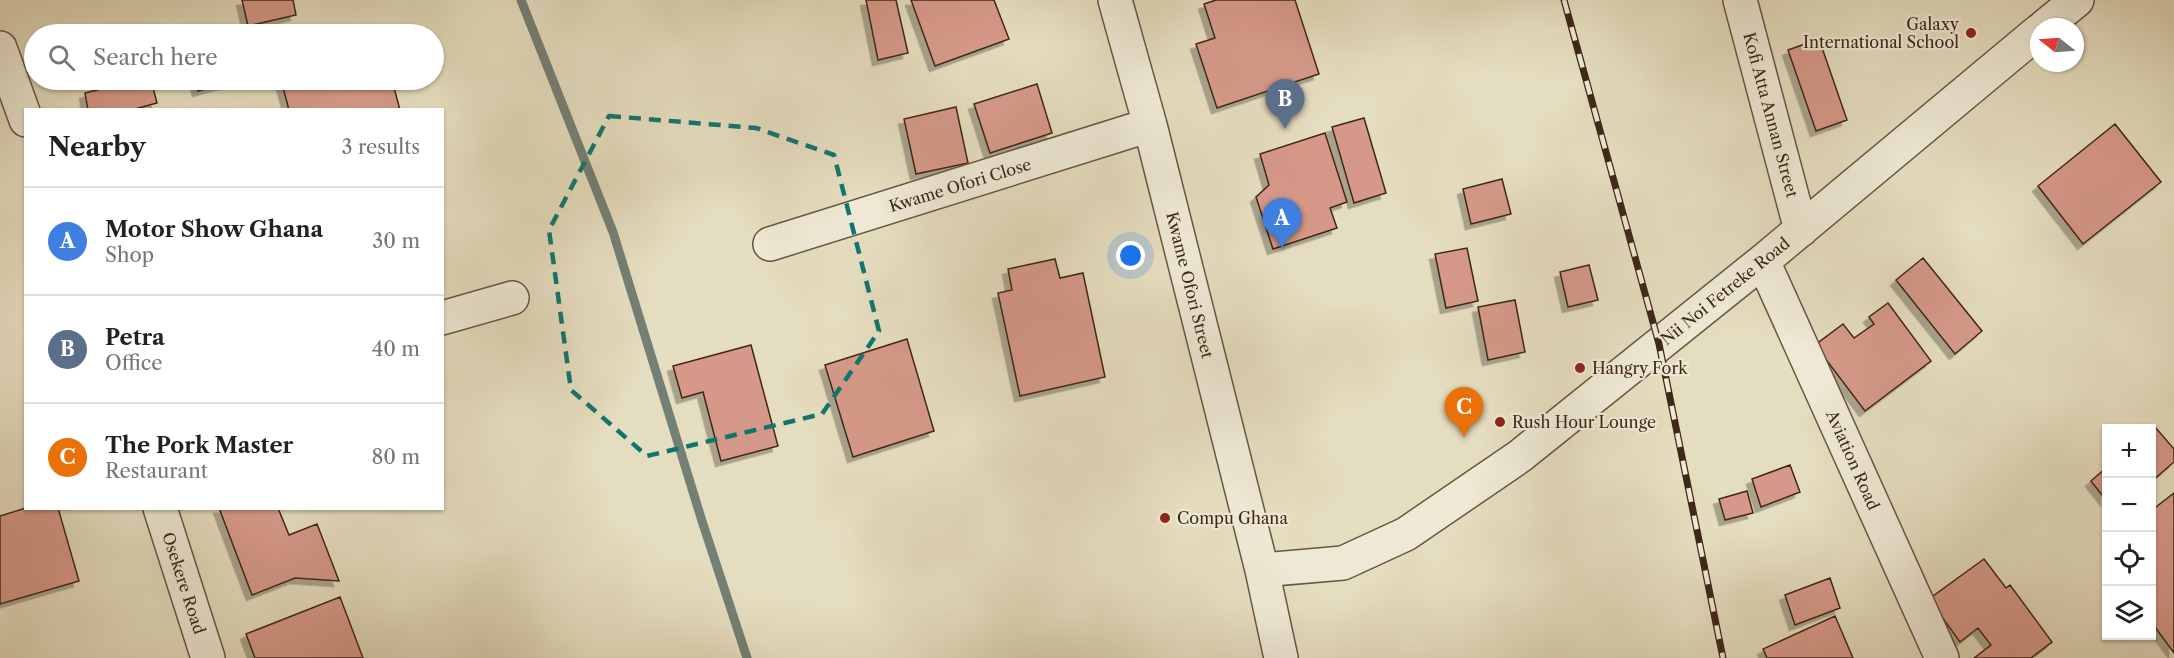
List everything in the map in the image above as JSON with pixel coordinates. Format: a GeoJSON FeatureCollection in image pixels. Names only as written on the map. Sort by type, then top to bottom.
{"type":"FeatureCollection","features":[{"type":"Feature","properties":{"kind":"street","name":"Kwame Ofori Street"},"geometry":{"type":"LineString","coordinates":[[1115,0],[1150,125],[1262,570],[1281,658]]}},
{"type":"Feature","properties":{"kind":"street","name":"Kofi Atta Annan Street"},"geometry":{"type":"LineString","coordinates":[[1740,0],[1801,230]]}},
{"type":"Feature","properties":{"kind":"street"},"geometry":{"type":"LineString","coordinates":[[2055,18],[2077,0]]}},
{"type":"Feature","properties":{"kind":"street","name":"Nii Noi Fetreke Road"},"geometry":{"type":"LineString","coordinates":[[1262,570],[1343,563],[1406,534],[1520,456],[1764,261],[2030,39]]}},
{"type":"Feature","properties":{"kind":"street"},"geometry":{"type":"LineString","coordinates":[[0,48],[24,114]]}},
{"type":"Feature","properties":{"kind":"street","name":"Kwame Ofori Close"},"geometry":{"type":"LineString","coordinates":[[770,244],[1150,125]]}},
{"type":"Feature","properties":{"kind":"street","name":"Aviation Road"},"geometry":{"type":"LineString","coordinates":[[1764,261],[1942,658]]}},
{"type":"Feature","properties":{"kind":"street"},"geometry":{"type":"LineString","coordinates":[[444,317],[512,298]]}},
{"type":"Feature","properties":{"kind":"street","name":"Osekere Road"},"geometry":{"type":"LineString","coordinates":[[161,510],[208,658]]}},
{"type":"Feature","properties":{"kind":"highlighted area"},"geometry":{"type":"Polygon","coordinates":[[[609,116],[756,128],[834,155],[879,331],[822,414],[647,456],[571,390],[549,230],[609,116]]]}},
{"type":"Feature","properties":{"kind":"building"},"geometry":{"type":"Polygon","coordinates":[[[242,0],[293,0],[296,15],[248,24],[242,0]]]}},
{"type":"Feature","properties":{"kind":"building"},"geometry":{"type":"Polygon","coordinates":[[[866,0],[896,0],[908,53],[878,60],[866,0]]]}},
{"type":"Feature","properties":{"kind":"building"},"geometry":{"type":"Polygon","coordinates":[[[911,0],[994,0],[1009,39],[935,66],[911,0]]]}},
{"type":"Feature","properties":{"kind":"building"},"geometry":{"type":"Polygon","coordinates":[[[1216,0],[1295,0],[1319,74],[1217,108],[1196,44],[1215,38],[1204,4],[1216,0]]]}},
{"type":"Feature","properties":{"kind":"building"},"geometry":{"type":"Polygon","coordinates":[[[1819,39],[1847,120],[1816,131],[1788,50],[1819,39]]]}},
{"type":"Feature","properties":{"kind":"building"},"geometry":{"type":"Polygon","coordinates":[[[1037,84],[1052,133],[990,153],[974,104],[1037,84]]]}},
{"type":"Feature","properties":{"kind":"building"},"geometry":{"type":"Polygon","coordinates":[[[97,90],[154,90],[157,103],[138,108],[88,108],[85,93],[97,90]]]}},
{"type":"Feature","properties":{"kind":"building"},"geometry":{"type":"Polygon","coordinates":[[[284,90],[395,90],[399,108],[288,108],[284,90]]]}},
{"type":"Feature","properties":{"kind":"building"},"geometry":{"type":"Polygon","coordinates":[[[956,107],[968,163],[916,174],[904,119],[956,107]]]}},
{"type":"Feature","properties":{"kind":"building"},"geometry":{"type":"Polygon","coordinates":[[[1364,118],[1386,193],[1354,203],[1332,127],[1364,118]]]}},
{"type":"Feature","properties":{"kind":"building"},"geometry":{"type":"Polygon","coordinates":[[[2115,124],[2161,182],[2083,244],[2038,186],[2115,124]]]}},
{"type":"Feature","properties":{"kind":"building"},"geometry":{"type":"Polygon","coordinates":[[[1325,133],[1347,202],[1330,208],[1337,228],[1273,249],[1256,197],[1269,185],[1260,154],[1325,133]]]}},
{"type":"Feature","properties":{"kind":"building"},"geometry":{"type":"Polygon","coordinates":[[[1502,179],[1511,214],[1471,224],[1463,189],[1502,179]]]}},
{"type":"Feature","properties":{"kind":"building"},"geometry":{"type":"Polygon","coordinates":[[[1467,248],[1478,301],[1446,308],[1435,254],[1467,248]]]}},
{"type":"Feature","properties":{"kind":"building"},"geometry":{"type":"Polygon","coordinates":[[[1923,258],[1982,331],[1955,354],[1896,280],[1923,258]]]}},
{"type":"Feature","properties":{"kind":"building"},"geometry":{"type":"Polygon","coordinates":[[[1055,259],[1060,278],[1083,273],[1105,377],[1020,396],[998,293],[1012,290],[1008,269],[1055,259]]]}},
{"type":"Feature","properties":{"kind":"building"},"geometry":{"type":"Polygon","coordinates":[[[1589,265],[1598,300],[1568,307],[1560,272],[1589,265]]]}},
{"type":"Feature","properties":{"kind":"building"},"geometry":{"type":"Polygon","coordinates":[[[1515,300],[1525,352],[1488,360],[1478,307],[1515,300]]]}},
{"type":"Feature","properties":{"kind":"building"},"geometry":{"type":"Polygon","coordinates":[[[1888,303],[1931,361],[1865,411],[1815,345],[1843,324],[1854,338],[1874,324],[1869,317],[1888,303]]]}},
{"type":"Feature","properties":{"kind":"building"},"geometry":{"type":"Polygon","coordinates":[[[907,339],[934,431],[853,457],[825,365],[907,339]]]}},
{"type":"Feature","properties":{"kind":"building"},"geometry":{"type":"Polygon","coordinates":[[[751,345],[778,446],[721,461],[703,392],[682,398],[673,366],[751,345]]]}},
{"type":"Feature","properties":{"kind":"building"},"geometry":{"type":"Polygon","coordinates":[[[2156,428],[2174,449],[2174,462],[2156,478],[2156,428]]]}},
{"type":"Feature","properties":{"kind":"building"},"geometry":{"type":"Polygon","coordinates":[[[1790,465],[1800,492],[1761,507],[1752,479],[1790,465]]]}},
{"type":"Feature","properties":{"kind":"building"},"geometry":{"type":"Polygon","coordinates":[[[2102,471],[2102,495],[2091,481],[2102,471]]]}},
{"type":"Feature","properties":{"kind":"building"},"geometry":{"type":"Polygon","coordinates":[[[1747,491],[1753,513],[1725,520],[1719,499],[1747,491]]]}},
{"type":"Feature","properties":{"kind":"building"},"geometry":{"type":"Polygon","coordinates":[[[2174,493],[2174,653],[2156,628],[2156,507],[2174,493]]]}},
{"type":"Feature","properties":{"kind":"building"},"geometry":{"type":"Polygon","coordinates":[[[24,509],[59,510],[79,581],[0,604],[0,516],[24,509]]]}},
{"type":"Feature","properties":{"kind":"building"},"geometry":{"type":"Polygon","coordinates":[[[220,510],[279,510],[289,535],[317,524],[339,581],[295,578],[252,595],[220,510]]]}},
{"type":"Feature","properties":{"kind":"building"},"geometry":{"type":"Polygon","coordinates":[[[1984,559],[2006,588],[2010,585],[2052,642],[2031,658],[1974,658],[1991,645],[1978,628],[1960,642],[1929,599],[1984,559]]]}},
{"type":"Feature","properties":{"kind":"building"},"geometry":{"type":"Polygon","coordinates":[[[1830,578],[1840,608],[1795,625],[1785,595],[1830,578]]]}},
{"type":"Feature","properties":{"kind":"building"},"geometry":{"type":"Polygon","coordinates":[[[340,597],[363,658],[255,658],[246,634],[340,597]]]}},
{"type":"Feature","properties":{"kind":"building"},"geometry":{"type":"Polygon","coordinates":[[[1835,616],[1853,658],[1767,658],[1763,649],[1835,616]]]}},
{"type":"Feature","properties":{"kind":"waterway"},"geometry":{"type":"LineString","coordinates":[[521,0],[613,232],[702,521],[747,658]]}},
{"type":"Feature","properties":{"kind":"railway"},"geometry":{"type":"LineString","coordinates":[[1564,0],[1659,344],[1723,658]]}},
{"type":"Feature","properties":{"kind":"place","name":"Galaxy International School"},"geometry":{"type":"Point","coordinates":[1971,33]}},
{"type":"Feature","properties":{"kind":"place","name":"Petra"},"geometry":{"type":"Point","coordinates":[1285,129]}},
{"type":"Feature","properties":{"kind":"place","name":"Motor Show Ghana"},"geometry":{"type":"Point","coordinates":[1282,248]}},
{"type":"Feature","properties":{"kind":"place","name":"Hangry Fork"},"geometry":{"type":"Point","coordinates":[1580,368]}},
{"type":"Feature","properties":{"kind":"place","name":"Rush Hour Lounge"},"geometry":{"type":"Point","coordinates":[1500,422]}},
{"type":"Feature","properties":{"kind":"place","name":"The Pork Master"},"geometry":{"type":"Point","coordinates":[1464,437]}},
{"type":"Feature","properties":{"kind":"place","name":"Compu Ghana"},"geometry":{"type":"Point","coordinates":[1165,518]}}]}
